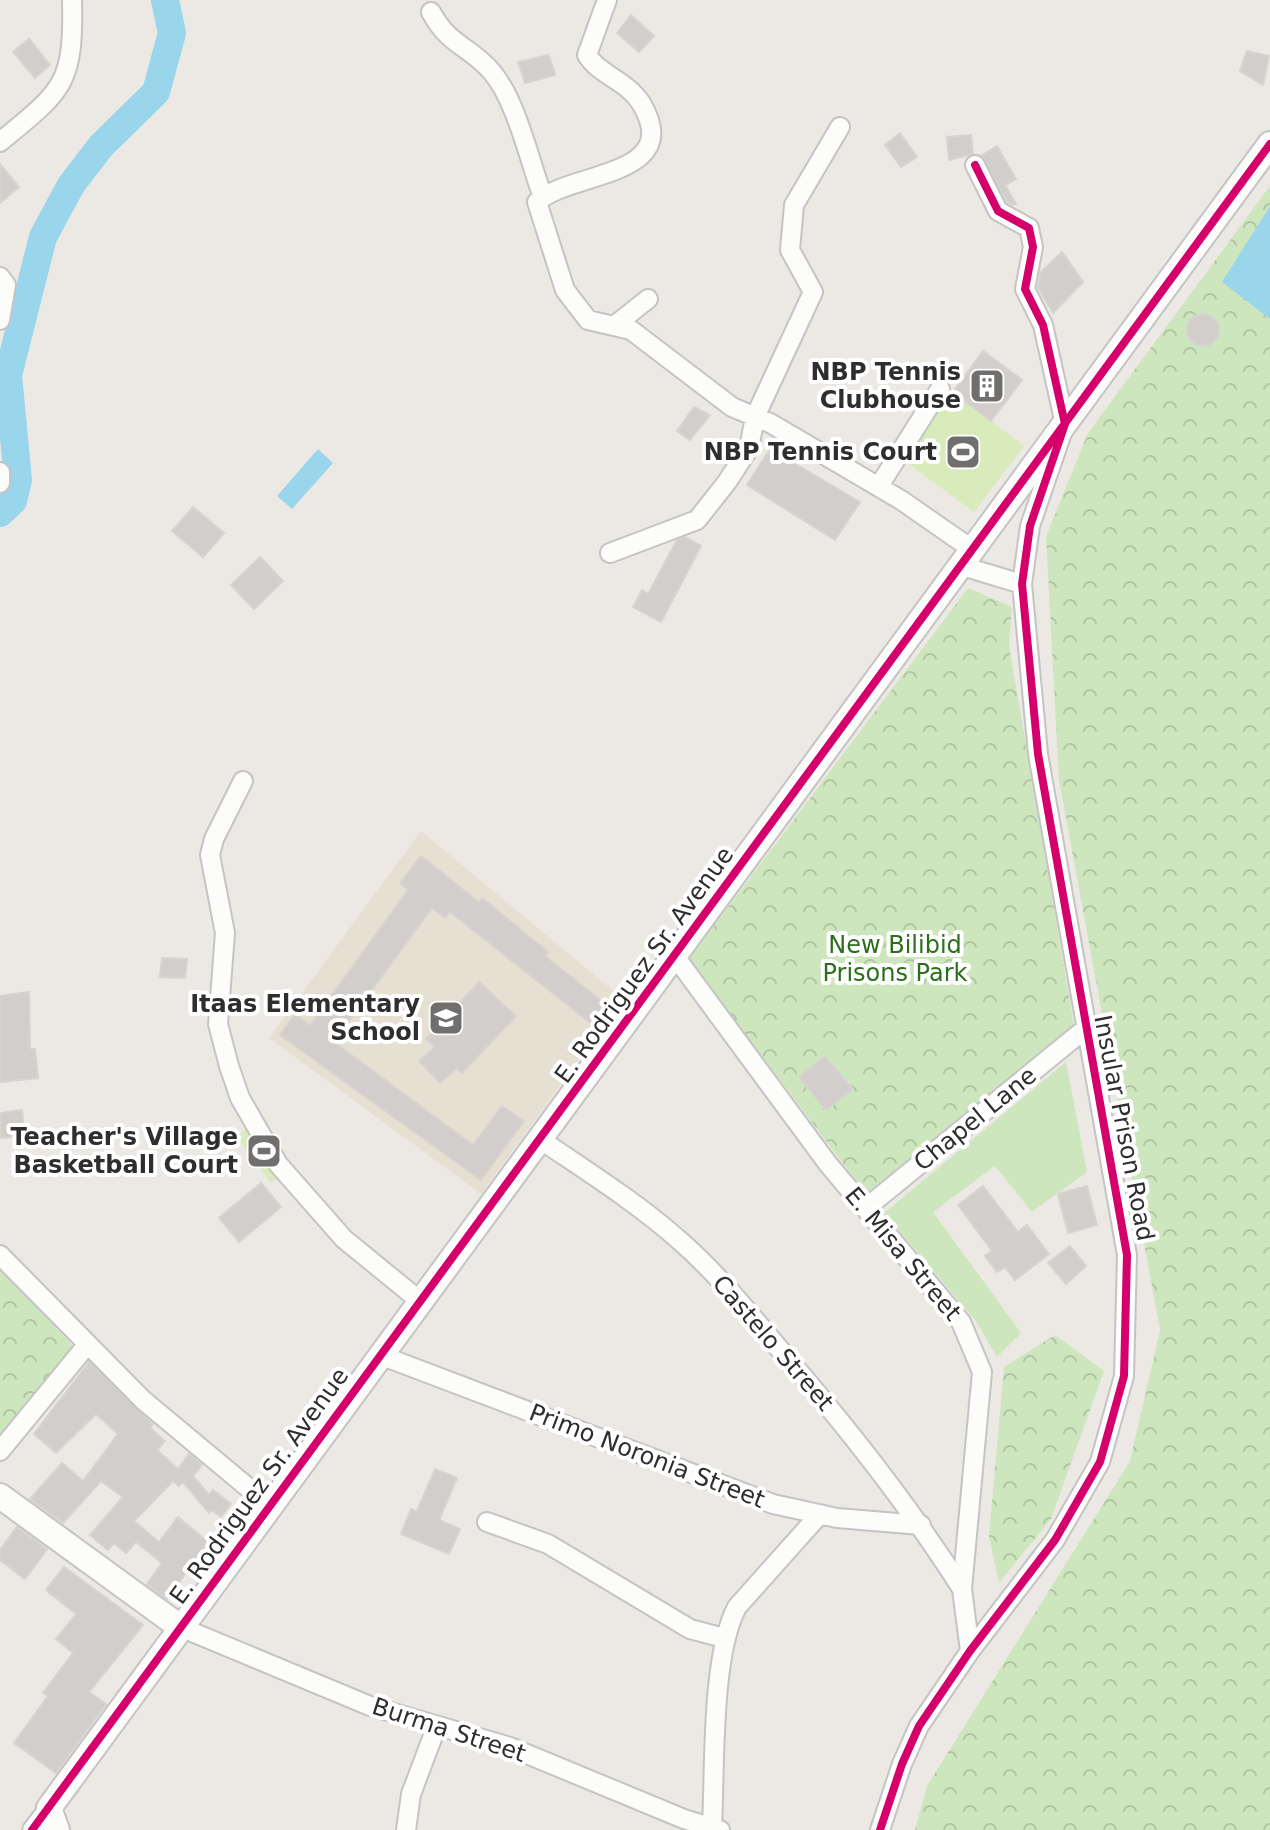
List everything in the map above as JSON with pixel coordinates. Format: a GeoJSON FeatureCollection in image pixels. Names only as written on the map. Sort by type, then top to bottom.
{"type":"FeatureCollection","features":[{"type":"Feature","properties":{"kind":"street"},"geometry":{"type":"LineString","coordinates":[[0,142],[46,104],[66,77],[73,47],[72,0]]}},
{"type":"Feature","properties":{"kind":"street"},"geometry":{"type":"LineString","coordinates":[[607,0],[587,55],[591,64],[616,76],[640,103],[649,121],[645,152],[634,164],[543,197],[537,207],[565,290],[588,320],[631,330],[732,407],[879,486],[967,558],[1022,584]]}},
{"type":"Feature","properties":{"kind":"street"},"geometry":{"type":"LineString","coordinates":[[431,12],[446,36],[493,73],[506,96],[543,197]]}},
{"type":"Feature","properties":{"kind":"street"},"geometry":{"type":"LineString","coordinates":[[610,553],[697,520],[749,448],[755,417],[813,292],[790,250],[794,205],[840,127]]}},
{"type":"Feature","properties":{"kind":"street","name":"E. Rodriguez Sr. Avenue"},"geometry":{"type":"LineString","coordinates":[[53,1819],[180,1627],[541,1140],[1270,144]]}},
{"type":"Feature","properties":{"kind":"street"},"geometry":{"type":"LineString","coordinates":[[975,165],[998,211],[1029,228],[1033,260],[1025,289],[1043,325],[1065,424]]}},
{"type":"Feature","properties":{"kind":"street"},"geometry":{"type":"LineString","coordinates":[[0,277],[6,285],[0,320]]}},
{"type":"Feature","properties":{"kind":"street"},"geometry":{"type":"LineString","coordinates":[[614,326],[648,299]]}},
{"type":"Feature","properties":{"kind":"street"},"geometry":{"type":"LineString","coordinates":[[879,486],[940,389]]}},
{"type":"Feature","properties":{"kind":"street","name":"Insular Prison Road"},"geometry":{"type":"LineString","coordinates":[[880,1830],[902,1764],[919,1726],[970,1651],[1055,1540],[1100,1462],[1124,1376],[1127,1255],[1038,754],[1022,584],[1030,526],[1065,424]]}},
{"type":"Feature","properties":{"kind":"street"},"geometry":{"type":"LineString","coordinates":[[0,472],[0,483]]}},
{"type":"Feature","properties":{"kind":"street"},"geometry":{"type":"LineString","coordinates":[[243,781],[214,839],[210,855],[225,933],[223,991],[218,1024],[229,1066],[240,1098],[278,1164],[344,1239],[420,1301]]}},
{"type":"Feature","properties":{"kind":"street","name":"E. Misa Street"},"geometry":{"type":"LineString","coordinates":[[674,955],[828,1164],[961,1322],[982,1372],[962,1589],[970,1651]]}},
{"type":"Feature","properties":{"kind":"street","name":"Chapel Lane"},"geometry":{"type":"LineString","coordinates":[[866,1208],[1085,1029]]}},
{"type":"Feature","properties":{"kind":"street","name":"Castelo Street"},"geometry":{"type":"LineString","coordinates":[[541,1140],[633,1202],[681,1241],[727,1287],[858,1440],[921,1525],[962,1589]]}},
{"type":"Feature","properties":{"kind":"street"},"geometry":{"type":"LineString","coordinates":[[0,1255],[143,1400],[269,1505]]}},
{"type":"Feature","properties":{"kind":"street"},"geometry":{"type":"LineString","coordinates":[[0,1451],[87,1345]]}},
{"type":"Feature","properties":{"kind":"street","name":"Primo Noronia Street"},"geometry":{"type":"LineString","coordinates":[[380,1355],[773,1504],[820,1514],[921,1525]]}},
{"type":"Feature","properties":{"kind":"street"},"geometry":{"type":"LineString","coordinates":[[0,1496],[180,1627]]}},
{"type":"Feature","properties":{"kind":"street"},"geometry":{"type":"LineString","coordinates":[[716,1829],[724,1638],[737,1607],[820,1514]]}},
{"type":"Feature","properties":{"kind":"street"},"geometry":{"type":"LineString","coordinates":[[487,1522],[548,1544],[690,1629],[724,1638]]}},
{"type":"Feature","properties":{"kind":"street","name":"Burma Street"},"geometry":{"type":"LineString","coordinates":[[180,1627],[370,1706],[436,1728],[510,1747],[716,1829]]}},
{"type":"Feature","properties":{"kind":"street"},"geometry":{"type":"LineString","coordinates":[[406,1830],[411,1794],[436,1728]]}},
{"type":"Feature","properties":{"kind":"street"},"geometry":{"type":"LineString","coordinates":[[32,1830],[53,1819]]}},
{"type":"Feature","properties":{"kind":"shaded area","name":"Itaas Elementary School"},"geometry":{"type":"Polygon","coordinates":[[[421,831],[623,999],[481,1194],[269,1038],[421,831]]]}},
{"type":"Feature","properties":{"kind":"green space"},"geometry":{"type":"Polygon","coordinates":[[[1270,186],[1270,1830],[915,1830],[927,1786],[1130,1461],[1160,1330],[1059,780],[1046,537],[1088,433],[1270,186]]]}},
{"type":"Feature","properties":{"kind":"green space","name":"NBP Tennis Court"},"geometry":{"type":"Polygon","coordinates":[[[953,392],[1024,446],[974,512],[902,459],[953,392]]]}},
{"type":"Feature","properties":{"kind":"green space","name":"New Bilibid Prisons Park"},"geometry":{"type":"Polygon","coordinates":[[[968,588],[1012,607],[1009,646],[1074,1025],[866,1194],[689,959],[968,588]]]}},
{"type":"Feature","properties":{"kind":"green space"},"geometry":{"type":"Polygon","coordinates":[[[1066,1062],[1087,1172],[1032,1212],[995,1166],[933,1212],[1021,1333],[997,1357],[976,1321],[884,1213],[1066,1062]]]}},
{"type":"Feature","properties":{"kind":"green space","name":"Teacher's Village Basketball Court"},"geometry":{"type":"Polygon","coordinates":[[[259,1121],[292,1166],[271,1183],[236,1136],[259,1121]]]}},
{"type":"Feature","properties":{"kind":"green space"},"geometry":{"type":"Polygon","coordinates":[[[0,1269],[76,1349],[0,1437],[0,1269]]]}},
{"type":"Feature","properties":{"kind":"green space"},"geometry":{"type":"Polygon","coordinates":[[[1055,1335],[1104,1371],[1051,1519],[999,1583],[989,1537],[1004,1367],[1055,1335]]]}},
{"type":"Feature","properties":{"kind":"water"},"geometry":{"type":"Polygon","coordinates":[[[1270,206],[1270,319],[1222,282],[1270,206]]]}},
{"type":"Feature","properties":{"kind":"water"},"geometry":{"type":"Polygon","coordinates":[[[318,449],[333,463],[292,509],[277,496],[318,449]]]}},
{"type":"Feature","properties":{"kind":"building"},"geometry":{"type":"Polygon","coordinates":[[[631,15],[654,36],[639,52],[617,33],[631,15]]]}},
{"type":"Feature","properties":{"kind":"building"},"geometry":{"type":"Polygon","coordinates":[[[29,39],[50,65],[35,78],[13,52],[29,39]]]}},
{"type":"Feature","properties":{"kind":"building"},"geometry":{"type":"Polygon","coordinates":[[[1247,51],[1269,56],[1263,85],[1240,71],[1247,51]]]}},
{"type":"Feature","properties":{"kind":"building"},"geometry":{"type":"Polygon","coordinates":[[[549,55],[555,75],[525,83],[518,62],[549,55]]]}},
{"type":"Feature","properties":{"kind":"building"},"geometry":{"type":"Polygon","coordinates":[[[900,133],[917,157],[901,167],[885,145],[900,133]]]}},
{"type":"Feature","properties":{"kind":"building"},"geometry":{"type":"Polygon","coordinates":[[[971,135],[973,154],[949,160],[947,137],[971,135]]]}},
{"type":"Feature","properties":{"kind":"building"},"geometry":{"type":"Polygon","coordinates":[[[997,146],[1016,179],[1005,185],[1016,204],[1013,205],[1007,202],[982,155],[997,146]]]}},
{"type":"Feature","properties":{"kind":"building"},"geometry":{"type":"Polygon","coordinates":[[[0,164],[19,187],[0,203],[0,164]]]}},
{"type":"Feature","properties":{"kind":"building"},"geometry":{"type":"Polygon","coordinates":[[[1062,252],[1083,282],[1053,313],[1038,287],[1041,272],[1062,252]]]}},
{"type":"Feature","properties":{"kind":"building"},"geometry":{"type":"Polygon","coordinates":[[[1203,314],[1214,319],[1219,330],[1214,341],[1203,346],[1192,341],[1187,330],[1192,319],[1203,314]]]}},
{"type":"Feature","properties":{"kind":"building","name":"NBP Tennis Clubhouse"},"geometry":{"type":"Polygon","coordinates":[[[983,351],[1022,380],[991,421],[953,392],[983,351]]]}},
{"type":"Feature","properties":{"kind":"building"},"geometry":{"type":"Polygon","coordinates":[[[694,407],[710,415],[690,440],[677,431],[694,407]]]}},
{"type":"Feature","properties":{"kind":"building"},"geometry":{"type":"Polygon","coordinates":[[[770,449],[860,502],[835,540],[747,485],[770,449]]]}},
{"type":"Feature","properties":{"kind":"building"},"geometry":{"type":"Polygon","coordinates":[[[193,507],[224,533],[203,557],[172,531],[193,507]]]}},
{"type":"Feature","properties":{"kind":"building"},"geometry":{"type":"Polygon","coordinates":[[[685,537],[701,546],[661,622],[633,607],[642,590],[648,594],[677,540],[685,537]]]}},
{"type":"Feature","properties":{"kind":"building"},"geometry":{"type":"Polygon","coordinates":[[[260,557],[283,581],[254,609],[231,585],[260,557]]]}},
{"type":"Feature","properties":{"kind":"building"},"geometry":{"type":"Polygon","coordinates":[[[421,856],[479,902],[482,898],[548,952],[545,956],[608,1006],[593,1025],[450,912],[445,918],[432,908],[334,1042],[473,1145],[502,1106],[524,1121],[481,1180],[280,1035],[295,1014],[310,1025],[408,890],[400,883],[421,856]]]}},
{"type":"Feature","properties":{"kind":"building"},"geometry":{"type":"Polygon","coordinates":[[[162,958],[187,959],[185,978],[160,977],[162,958]]]}},
{"type":"Feature","properties":{"kind":"building"},"geometry":{"type":"Polygon","coordinates":[[[479,982],[516,1016],[462,1073],[457,1068],[440,1083],[419,1061],[435,1047],[426,1039],[479,982]]]}},
{"type":"Feature","properties":{"kind":"building"},"geometry":{"type":"Polygon","coordinates":[[[29,992],[30,1049],[35,1049],[38,1078],[0,1082],[0,996],[29,992]]]}},
{"type":"Feature","properties":{"kind":"building"},"geometry":{"type":"Polygon","coordinates":[[[825,1056],[853,1089],[826,1110],[799,1077],[825,1056]]]}},
{"type":"Feature","properties":{"kind":"building"},"geometry":{"type":"Polygon","coordinates":[[[22,1110],[24,1136],[0,1138],[0,1113],[22,1110]]]}},
{"type":"Feature","properties":{"kind":"building"},"geometry":{"type":"Polygon","coordinates":[[[261,1183],[281,1207],[239,1242],[219,1218],[261,1183]]]}},
{"type":"Feature","properties":{"kind":"building"},"geometry":{"type":"Polygon","coordinates":[[[983,1186],[1018,1232],[1027,1225],[1049,1254],[1015,1280],[1005,1267],[997,1272],[985,1256],[992,1251],[958,1205],[983,1186]]]}},
{"type":"Feature","properties":{"kind":"building"},"geometry":{"type":"Polygon","coordinates":[[[1087,1186],[1097,1225],[1068,1233],[1058,1194],[1087,1186]]]}},
{"type":"Feature","properties":{"kind":"building"},"geometry":{"type":"Polygon","coordinates":[[[1070,1246],[1086,1266],[1066,1284],[1048,1263],[1070,1246]]]}},
{"type":"Feature","properties":{"kind":"building"},"geometry":{"type":"Polygon","coordinates":[[[89,1362],[153,1424],[150,1428],[165,1441],[157,1450],[178,1469],[189,1454],[202,1465],[193,1476],[209,1495],[213,1490],[231,1504],[221,1517],[212,1510],[209,1513],[183,1482],[179,1486],[173,1481],[134,1521],[159,1542],[178,1517],[208,1542],[167,1599],[147,1584],[162,1563],[136,1542],[126,1553],[114,1543],[108,1550],[90,1535],[123,1497],[101,1481],[63,1523],[30,1499],[62,1463],[83,1481],[118,1434],[96,1414],[56,1453],[34,1434],[89,1362]]]}},
{"type":"Feature","properties":{"kind":"building"},"geometry":{"type":"Polygon","coordinates":[[[435,1469],[457,1478],[439,1520],[460,1529],[449,1554],[401,1534],[411,1509],[417,1511],[435,1469]]]}},
{"type":"Feature","properties":{"kind":"building"},"geometry":{"type":"Polygon","coordinates":[[[17,1527],[47,1549],[25,1579],[0,1560],[0,1550],[17,1527]]]}},
{"type":"Feature","properties":{"kind":"building"},"geometry":{"type":"Polygon","coordinates":[[[64,1567],[143,1625],[89,1692],[106,1704],[56,1773],[14,1743],[48,1696],[43,1693],[73,1653],[56,1639],[76,1614],[46,1590],[64,1567]]]}},
{"type":"Feature","properties":{"kind":"waterway"},"geometry":{"type":"LineString","coordinates":[[0,513],[13,501],[18,480],[8,375],[43,237],[71,185],[101,146],[156,92],[172,33],[165,0]]}},
{"type":"Feature","properties":{"kind":"cycle path"},"geometry":{"type":"LineString","coordinates":[[32,1830],[1270,144]]}},
{"type":"Feature","properties":{"kind":"cycle path"},"geometry":{"type":"LineString","coordinates":[[880,1830],[902,1764],[919,1726],[970,1651],[1055,1540],[1100,1462],[1124,1376],[1127,1255],[1038,754],[1022,584],[1030,526],[1065,424],[1043,325],[1025,289],[1033,247],[1029,228],[998,211],[975,165]]}},
{"type":"Feature","properties":{"kind":"place","name":"NBP Tennis Clubhouse"},"geometry":{"type":"Point","coordinates":[987,386]}},
{"type":"Feature","properties":{"kind":"place","name":"NBP Tennis Court"},"geometry":{"type":"Point","coordinates":[963,452]}},
{"type":"Feature","properties":{"kind":"place","name":"Itaas Elementary School"},"geometry":{"type":"Point","coordinates":[446,1018]}},
{"type":"Feature","properties":{"kind":"place","name":"Teacher's Village Basketball Court"},"geometry":{"type":"Point","coordinates":[264,1151]}}]}
